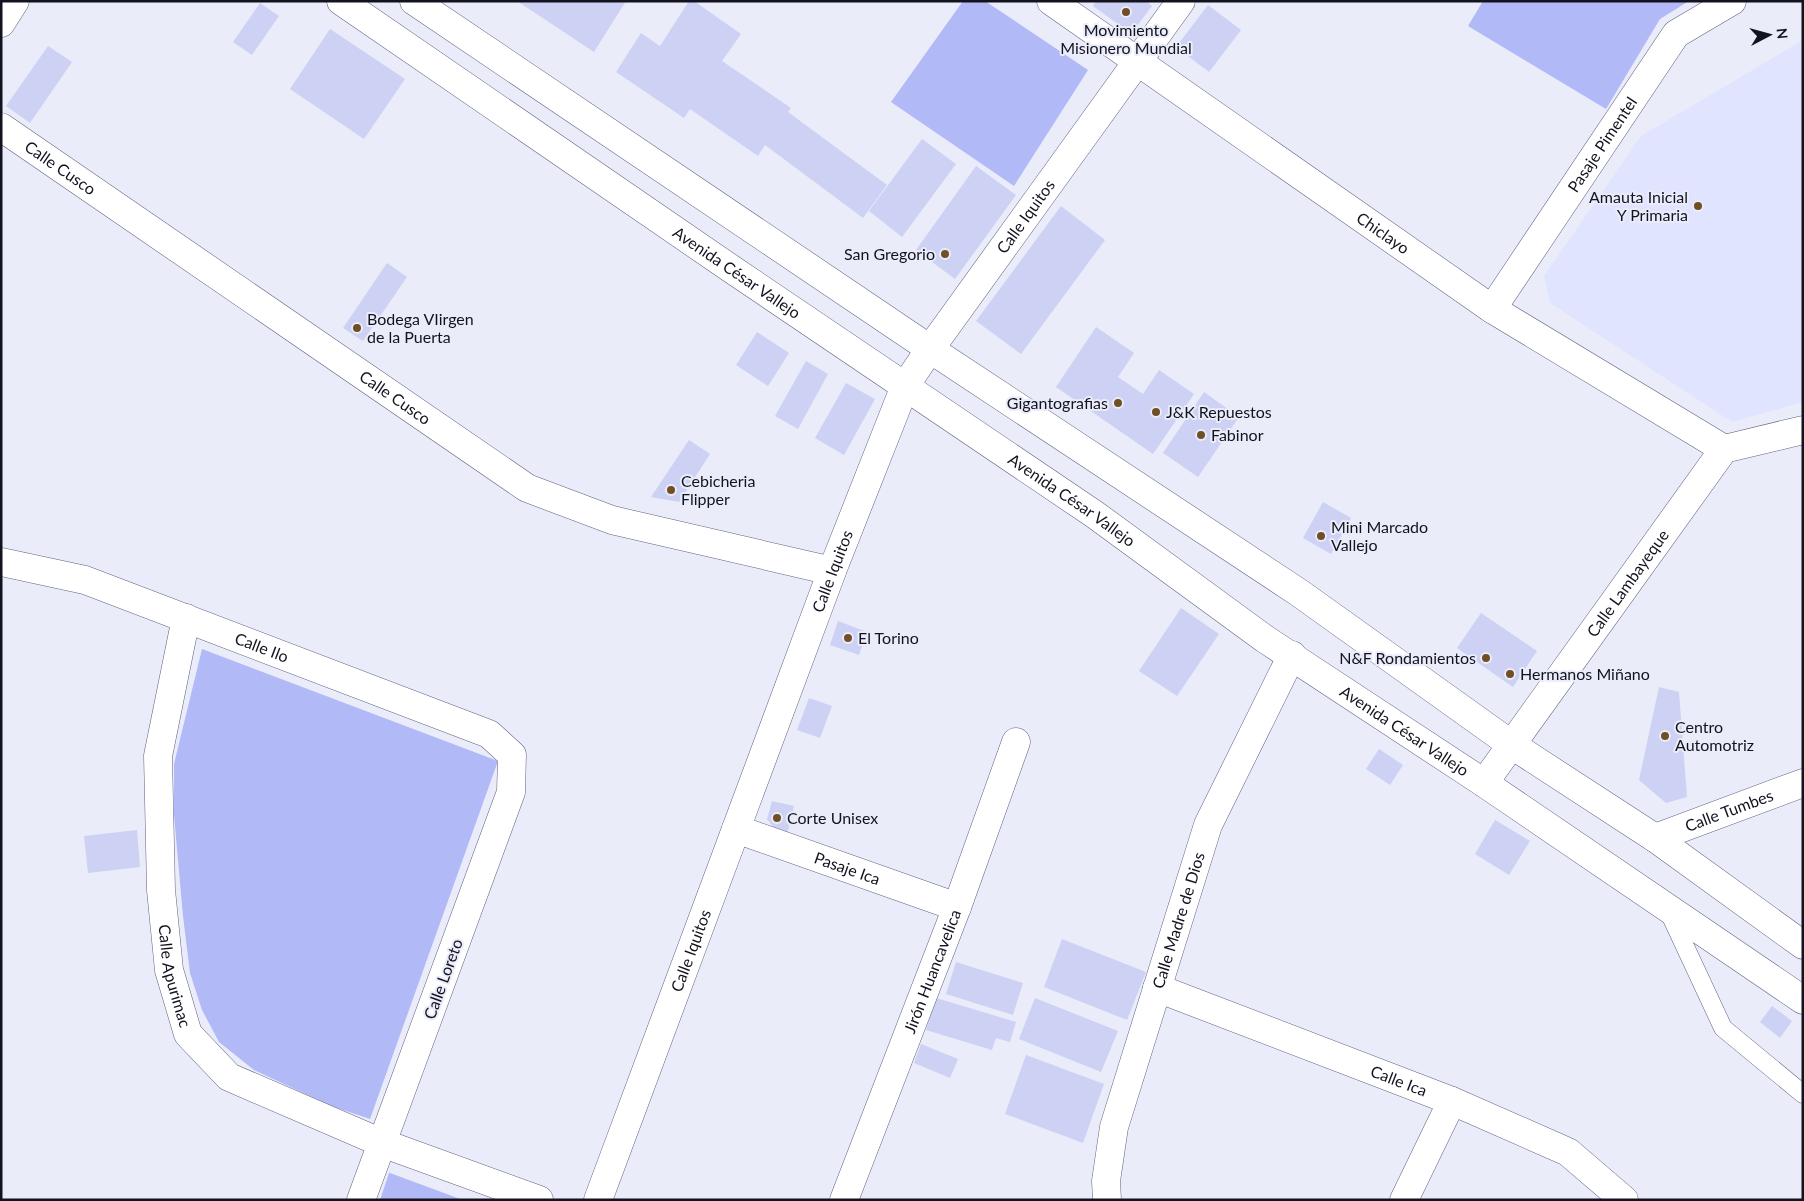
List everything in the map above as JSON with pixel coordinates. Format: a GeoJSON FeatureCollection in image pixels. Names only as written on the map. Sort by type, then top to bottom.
{"type":"FeatureCollection","features":[{"type":"Feature","properties":{"kind":"street"},"geometry":{"type":"LineString","coordinates":[[1,23],[15,1]]}},
{"type":"Feature","properties":{"kind":"street","name":"Avenida César Vallejo"},"geometry":{"type":"LineString","coordinates":[[341,1],[1094,514],[1265,639],[1484,783],[1803,1000]]}},
{"type":"Feature","properties":{"kind":"street"},"geometry":{"type":"LineString","coordinates":[[414,1],[930,349],[1298,592],[1512,745],[1655,838],[1803,945]]}},
{"type":"Feature","properties":{"kind":"street","name":"Chiclayo"},"geometry":{"type":"LineString","coordinates":[[1051,1],[1492,309],[1724,449]]}},
{"type":"Feature","properties":{"kind":"street","name":"Calle Iquitos"},"geometry":{"type":"LineString","coordinates":[[598,1200],[832,571],[905,386],[1181,1]]}},
{"type":"Feature","properties":{"kind":"street","name":"Pasaje Pimentel"},"geometry":{"type":"LineString","coordinates":[[1492,309],[1676,34],[1732,1]]}},
{"type":"Feature","properties":{"kind":"street"},"geometry":{"type":"LineString","coordinates":[[424,58],[446,23]]}},
{"type":"Feature","properties":{"kind":"street","name":"Calle Cusco"},"geometry":{"type":"LineString","coordinates":[[1,128],[527,488],[612,520],[832,571]]}},
{"type":"Feature","properties":{"kind":"street"},"geometry":{"type":"LineString","coordinates":[[1724,449],[1803,430]]}},
{"type":"Feature","properties":{"kind":"street","name":"Calle Lambayeque"},"geometry":{"type":"LineString","coordinates":[[1484,783],[1724,449]]}},
{"type":"Feature","properties":{"kind":"street","name":"Calle Ilo"},"geometry":{"type":"LineString","coordinates":[[1,562],[85,580],[186,618],[489,734],[512,755]]}},
{"type":"Feature","properties":{"kind":"street","name":"Calle Apurimac"},"geometry":{"type":"LineString","coordinates":[[186,618],[158,756],[162,890],[169,970],[188,1034],[229,1077],[382,1143],[539,1200]]}},
{"type":"Feature","properties":{"kind":"street","name":"Calle Madre de Dios"},"geometry":{"type":"LineString","coordinates":[[1107,1200],[1106,1181],[1114,1127],[1208,825],[1292,655]]}},
{"type":"Feature","properties":{"kind":"street","name":"Jirón Huancavelica"},"geometry":{"type":"LineString","coordinates":[[844,1200],[957,907],[1016,742]]}},
{"type":"Feature","properties":{"kind":"street","name":"Calle Loreto"},"geometry":{"type":"LineString","coordinates":[[361,1200],[511,792],[512,755]]}},
{"type":"Feature","properties":{"kind":"street","name":"Calle Tumbes"},"geometry":{"type":"LineString","coordinates":[[1655,838],[1803,783]]}},
{"type":"Feature","properties":{"kind":"street","name":"Pasaje Ica"},"geometry":{"type":"LineString","coordinates":[[736,829],[957,907]]}},
{"type":"Feature","properties":{"kind":"street","name":"Calle Ica"},"geometry":{"type":"LineString","coordinates":[[1158,988],[1452,1102],[1568,1152],[1624,1200]]}},
{"type":"Feature","properties":{"kind":"street"},"geometry":{"type":"LineString","coordinates":[[1404,1200],[1452,1102]]}},
{"type":"Feature","properties":{"kind":"lane"},"geometry":{"type":"LineString","coordinates":[[1665,906],[1723,1028],[1803,1094]]}},
{"type":"Feature","properties":{"kind":"shaded area"},"geometry":{"type":"Polygon","coordinates":[[[963,1],[985,1],[1088,70],[1014,186],[891,102],[963,1]]]}},
{"type":"Feature","properties":{"kind":"shaded area"},"geometry":{"type":"Polygon","coordinates":[[[1483,1],[1689,1],[1660,19],[1606,109],[1468,26],[1483,1]]]}},
{"type":"Feature","properties":{"kind":"shaded area","name":"Amauta Inicial Y Primaria"},"geometry":{"type":"Polygon","coordinates":[[[1803,40],[1803,402],[1732,422],[1550,303],[1544,276],[1641,136],[1803,40]]]}},
{"type":"Feature","properties":{"kind":"shaded area"},"geometry":{"type":"Polygon","coordinates":[[[202,649],[498,761],[370,1119],[331,1106],[254,1070],[219,1042],[202,1010],[190,973],[183,916],[174,815],[174,764],[202,649]]]}},
{"type":"Feature","properties":{"kind":"shaded area"},"geometry":{"type":"Polygon","coordinates":[[[390,1173],[463,1200],[380,1200],[390,1173]]]}},
{"type":"Feature","properties":{"kind":"building"},"geometry":{"type":"Polygon","coordinates":[[[517,1],[626,1],[594,52],[517,1]]]}},
{"type":"Feature","properties":{"kind":"building"},"geometry":{"type":"Polygon","coordinates":[[[689,1],[694,1],[741,34],[722,61],[791,108],[788,112],[887,185],[863,218],[765,145],[758,156],[690,109],[684,118],[616,72],[641,33],[660,46],[689,1]]]}},
{"type":"Feature","properties":{"kind":"building"},"geometry":{"type":"Polygon","coordinates":[[[1096,1],[1146,1],[1152,6],[1137,26],[1122,27],[1093,6],[1096,1]]]}},
{"type":"Feature","properties":{"kind":"building"},"geometry":{"type":"Polygon","coordinates":[[[260,3],[279,16],[252,55],[233,42],[260,3]]]}},
{"type":"Feature","properties":{"kind":"building"},"geometry":{"type":"Polygon","coordinates":[[[1208,5],[1241,30],[1209,72],[1176,47],[1208,5]]]}},
{"type":"Feature","properties":{"kind":"building"},"geometry":{"type":"Polygon","coordinates":[[[330,29],[405,79],[364,139],[290,89],[330,29]]]}},
{"type":"Feature","properties":{"kind":"building"},"geometry":{"type":"Polygon","coordinates":[[[48,46],[72,62],[30,123],[6,106],[48,46]]]}},
{"type":"Feature","properties":{"kind":"building"},"geometry":{"type":"Polygon","coordinates":[[[922,139],[956,164],[902,237],[869,211],[922,139]]]}},
{"type":"Feature","properties":{"kind":"building"},"geometry":{"type":"Polygon","coordinates":[[[976,166],[1016,195],[955,279],[916,250],[976,166]]]}},
{"type":"Feature","properties":{"kind":"building"},"geometry":{"type":"Polygon","coordinates":[[[1061,206],[1105,240],[1021,354],[976,321],[1061,206]]]}},
{"type":"Feature","properties":{"kind":"building"},"geometry":{"type":"Polygon","coordinates":[[[387,263],[407,277],[363,341],[343,328],[387,263]]]}},
{"type":"Feature","properties":{"kind":"building"},"geometry":{"type":"Polygon","coordinates":[[[1096,327],[1134,353],[1118,377],[1143,394],[1159,370],[1194,394],[1153,454],[1056,387],[1096,327]]]}},
{"type":"Feature","properties":{"kind":"building"},"geometry":{"type":"Polygon","coordinates":[[[757,332],[789,353],[768,386],[736,365],[757,332]]]}},
{"type":"Feature","properties":{"kind":"building"},"geometry":{"type":"Polygon","coordinates":[[[806,361],[828,374],[798,429],[775,416],[806,361]]]}},
{"type":"Feature","properties":{"kind":"building"},"geometry":{"type":"Polygon","coordinates":[[[846,383],[875,399],[844,455],[815,438],[846,383]]]}},
{"type":"Feature","properties":{"kind":"building","name":"Fabinor"},"geometry":{"type":"Polygon","coordinates":[[[1204,392],[1239,417],[1198,477],[1163,453],[1204,392]]]}},
{"type":"Feature","properties":{"kind":"building"},"geometry":{"type":"Polygon","coordinates":[[[689,440],[710,454],[679,502],[651,497],[689,440]]]}},
{"type":"Feature","properties":{"kind":"building"},"geometry":{"type":"Polygon","coordinates":[[[1323,502],[1351,518],[1331,554],[1303,538],[1323,502]]]}},
{"type":"Feature","properties":{"kind":"building"},"geometry":{"type":"Polygon","coordinates":[[[1181,608],[1219,634],[1177,696],[1139,671],[1181,608]]]}},
{"type":"Feature","properties":{"kind":"building"},"geometry":{"type":"Polygon","coordinates":[[[1481,613],[1537,651],[1513,687],[1457,648],[1481,613]]]}},
{"type":"Feature","properties":{"kind":"building","name":"El Torino"},"geometry":{"type":"Polygon","coordinates":[[[838,621],[867,632],[859,655],[830,645],[838,621]]]}},
{"type":"Feature","properties":{"kind":"building","name":"Centro Automotriz"},"geometry":{"type":"Polygon","coordinates":[[[1659,687],[1679,692],[1687,797],[1666,803],[1639,780],[1659,687]]]}},
{"type":"Feature","properties":{"kind":"building"},"geometry":{"type":"Polygon","coordinates":[[[809,698],[832,706],[820,738],[797,730],[809,698]]]}},
{"type":"Feature","properties":{"kind":"building"},"geometry":{"type":"Polygon","coordinates":[[[1379,749],[1403,765],[1390,785],[1366,769],[1379,749]]]}},
{"type":"Feature","properties":{"kind":"building"},"geometry":{"type":"Polygon","coordinates":[[[772,801],[794,806],[787,835],[777,832],[767,819],[772,801]]]}},
{"type":"Feature","properties":{"kind":"building"},"geometry":{"type":"Polygon","coordinates":[[[1495,820],[1530,841],[1509,875],[1475,854],[1495,820]]]}},
{"type":"Feature","properties":{"kind":"building"},"geometry":{"type":"Polygon","coordinates":[[[137,830],[140,867],[88,873],[84,836],[137,830]]]}},
{"type":"Feature","properties":{"kind":"building"},"geometry":{"type":"Polygon","coordinates":[[[1062,939],[1146,972],[1127,1020],[1044,987],[1062,939]]]}},
{"type":"Feature","properties":{"kind":"building"},"geometry":{"type":"Polygon","coordinates":[[[956,962],[1023,983],[1013,1015],[946,994],[956,962]]]}},
{"type":"Feature","properties":{"kind":"building"},"geometry":{"type":"Polygon","coordinates":[[[933,997],[1016,1022],[1010,1042],[996,1038],[992,1050],[926,1030],[931,1014],[928,1013],[933,997]]]}},
{"type":"Feature","properties":{"kind":"building"},"geometry":{"type":"Polygon","coordinates":[[[1035,998],[1118,1031],[1101,1072],[1019,1039],[1035,998]]]}},
{"type":"Feature","properties":{"kind":"building"},"geometry":{"type":"Polygon","coordinates":[[[1772,1006],[1792,1021],[1780,1038],[1760,1022],[1772,1006]]]}},
{"type":"Feature","properties":{"kind":"building"},"geometry":{"type":"Polygon","coordinates":[[[921,1044],[958,1059],[950,1078],[914,1063],[921,1044]]]}},
{"type":"Feature","properties":{"kind":"building"},"geometry":{"type":"Polygon","coordinates":[[[1026,1055],[1104,1084],[1083,1143],[1005,1114],[1026,1055]]]}},
{"type":"Feature","properties":{"kind":"place","name":"Movimiento Misionero Mundial"},"geometry":{"type":"Point","coordinates":[1126,12]}},
{"type":"Feature","properties":{"kind":"place","name":"Amauta Inicial Y Primaria"},"geometry":{"type":"Point","coordinates":[1698,206]}},
{"type":"Feature","properties":{"kind":"place","name":"San Gregorio"},"geometry":{"type":"Point","coordinates":[945,254]}},
{"type":"Feature","properties":{"kind":"place","name":"Bodega VIirgen de la Puerta"},"geometry":{"type":"Point","coordinates":[357,328]}},
{"type":"Feature","properties":{"kind":"place","name":"Gigantografias"},"geometry":{"type":"Point","coordinates":[1118,403]}},
{"type":"Feature","properties":{"kind":"place","name":"J&K Repuestos"},"geometry":{"type":"Point","coordinates":[1156,412]}},
{"type":"Feature","properties":{"kind":"place","name":"Fabinor"},"geometry":{"type":"Point","coordinates":[1201,435]}},
{"type":"Feature","properties":{"kind":"place","name":"Cebicheria Flipper"},"geometry":{"type":"Point","coordinates":[671,490]}},
{"type":"Feature","properties":{"kind":"place","name":"Mini Marcado Vallejo"},"geometry":{"type":"Point","coordinates":[1321,536]}},
{"type":"Feature","properties":{"kind":"place","name":"El Torino"},"geometry":{"type":"Point","coordinates":[848,638]}},
{"type":"Feature","properties":{"kind":"place","name":"N&F Rondamientos"},"geometry":{"type":"Point","coordinates":[1486,658]}},
{"type":"Feature","properties":{"kind":"place","name":"Hermanos Miñano"},"geometry":{"type":"Point","coordinates":[1510,674]}},
{"type":"Feature","properties":{"kind":"place","name":"Centro Automotriz"},"geometry":{"type":"Point","coordinates":[1665,736]}},
{"type":"Feature","properties":{"kind":"place","name":"Corte Unisex"},"geometry":{"type":"Point","coordinates":[777,818]}}]}
